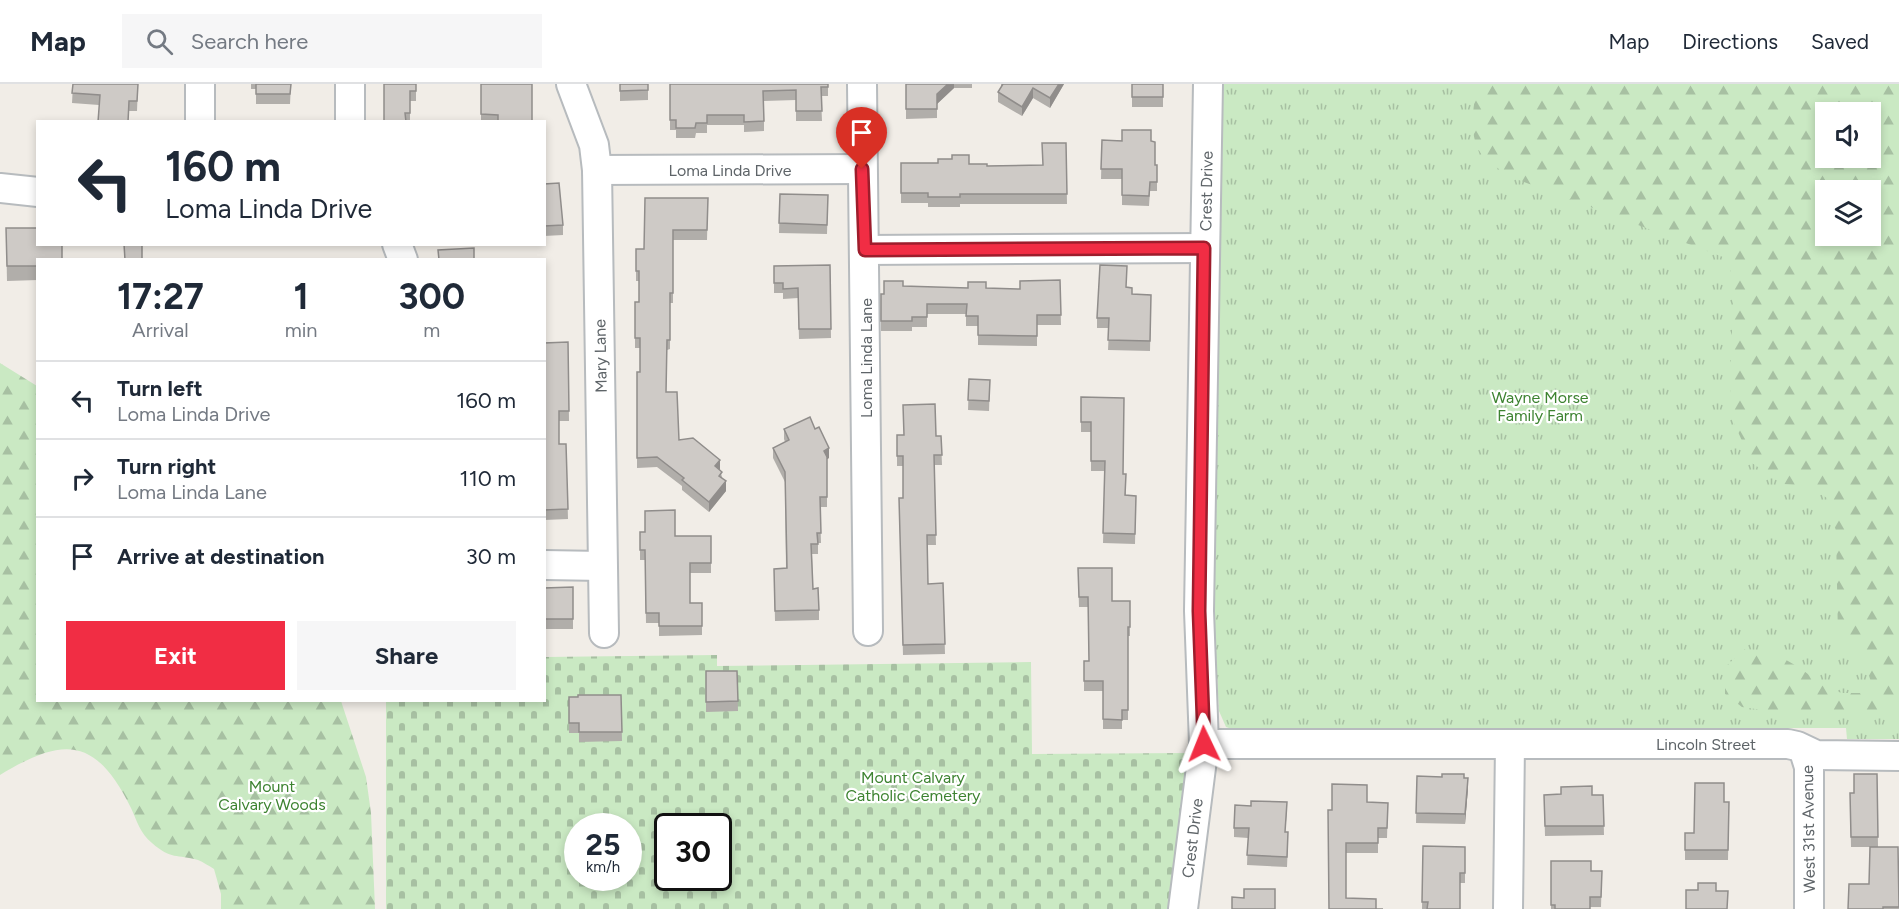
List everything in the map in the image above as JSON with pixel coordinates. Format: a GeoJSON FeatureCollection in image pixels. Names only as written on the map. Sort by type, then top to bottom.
{"type":"FeatureCollection","features":[{"type":"Feature","properties":{"kind":"street"},"geometry":{"type":"LineString","coordinates":[[200,120],[201,84]]}},
{"type":"Feature","properties":{"kind":"street"},"geometry":{"type":"LineString","coordinates":[[350,84],[350,120]]}},
{"type":"Feature","properties":{"kind":"street","name":"Mary Lane"},"geometry":{"type":"LineString","coordinates":[[571,84],[594,145],[597,170],[604,633]]}},
{"type":"Feature","properties":{"kind":"street","name":"Loma Linda Lane"},"geometry":{"type":"LineString","coordinates":[[862,84],[868,631]]}},
{"type":"Feature","properties":{"kind":"street","name":"Crest Drive"},"geometry":{"type":"LineString","coordinates":[[1183,909],[1204,744],[1199,611],[1208,84]]}},
{"type":"Feature","properties":{"kind":"street","name":"Loma Linda Drive"},"geometry":{"type":"LineString","coordinates":[[597,170],[862,169]]}},
{"type":"Feature","properties":{"kind":"street"},"geometry":{"type":"LineString","coordinates":[[0,188],[36,192]]}},
{"type":"Feature","properties":{"kind":"street"},"geometry":{"type":"LineString","coordinates":[[865,250],[1204,248]]}},
{"type":"Feature","properties":{"kind":"street"},"geometry":{"type":"LineString","coordinates":[[546,566],[602,566]]}},
{"type":"Feature","properties":{"kind":"street","name":"Lincoln Street"},"geometry":{"type":"LineString","coordinates":[[1204,744],[1788,744],[1816,755],[1899,756]]}},
{"type":"Feature","properties":{"kind":"street"},"geometry":{"type":"LineString","coordinates":[[1508,909],[1510,744]]}},
{"type":"Feature","properties":{"kind":"street","name":"West 31st Avenue"},"geometry":{"type":"LineString","coordinates":[[1804,751],[1809,767],[1809,909]]}},
{"type":"Feature","properties":{"kind":"green space","name":"Wayne Morse Family Farm"},"geometry":{"type":"Polygon","coordinates":[[[1222,84],[1899,84],[1899,739],[1847,739],[1846,728],[1232,729],[1226,727],[1219,711],[1212,587],[1222,84]]]}},
{"type":"Feature","properties":{"kind":"green space"},"geometry":{"type":"Polygon","coordinates":[[[1478,84],[1899,84],[1899,714],[1776,712],[1742,707],[1725,694],[1725,667],[1745,649],[1774,653],[1800,668],[1829,690],[1863,693],[1871,682],[1865,663],[1838,638],[1836,531],[1827,498],[1808,486],[1783,484],[1752,463],[1734,423],[1730,388],[1733,305],[1730,266],[1723,257],[1511,177],[1490,163],[1479,150],[1473,132],[1473,112],[1478,84]]]}},
{"type":"Feature","properties":{"kind":"green space","name":"Mount Calvary Woods"},"geometry":{"type":"Polygon","coordinates":[[[0,363],[36,385],[36,702],[341,702],[366,777],[371,813],[375,909],[221,909],[221,894],[214,869],[198,860],[164,852],[152,843],[142,831],[118,785],[105,767],[91,756],[76,750],[60,750],[23,762],[0,775],[0,363]]]}},
{"type":"Feature","properties":{"kind":"green space","name":"Mount Calvary Catholic Cemetery"},"geometry":{"type":"Polygon","coordinates":[[[717,655],[717,666],[1031,662],[1032,754],[1188,753],[1171,909],[386,909],[386,702],[546,702],[546,657],[717,655]]]}},
{"type":"Feature","properties":{"kind":"building"},"geometry":{"type":"Polygon","coordinates":[[[73,84],[138,84],[137,101],[129,101],[128,120],[98,120],[100,95],[72,93],[73,84]]]}},
{"type":"Feature","properties":{"kind":"building"},"geometry":{"type":"Polygon","coordinates":[[[256,84],[291,84],[290,94],[256,94],[256,84]]]}},
{"type":"Feature","properties":{"kind":"building"},"geometry":{"type":"Polygon","coordinates":[[[384,84],[416,84],[416,91],[410,91],[410,113],[405,113],[406,120],[384,120],[384,84]]]}},
{"type":"Feature","properties":{"kind":"building"},"geometry":{"type":"Polygon","coordinates":[[[481,84],[532,84],[532,120],[498,120],[498,115],[481,114],[481,84]]]}},
{"type":"Feature","properties":{"kind":"building"},"geometry":{"type":"Polygon","coordinates":[[[620,84],[648,84],[648,90],[620,91],[620,84]]]}},
{"type":"Feature","properties":{"kind":"building"},"geometry":{"type":"Polygon","coordinates":[[[670,84],[828,84],[828,87],[821,87],[822,111],[796,111],[796,90],[763,91],[764,121],[744,122],[744,115],[707,115],[707,123],[696,123],[695,128],[676,128],[676,120],[670,120],[670,84]]]}},
{"type":"Feature","properties":{"kind":"building"},"geometry":{"type":"Polygon","coordinates":[[[906,84],[948,84],[937,94],[937,109],[906,109],[906,84]]]}},
{"type":"Feature","properties":{"kind":"building"},"geometry":{"type":"Polygon","coordinates":[[[1003,84],[1059,84],[1050,98],[1033,88],[1022,107],[998,92],[1003,84]]]}},
{"type":"Feature","properties":{"kind":"building"},"geometry":{"type":"Polygon","coordinates":[[[1132,84],[1163,84],[1163,97],[1132,97],[1132,84]]]}},
{"type":"Feature","properties":{"kind":"building"},"geometry":{"type":"Polygon","coordinates":[[[1122,130],[1151,130],[1151,141],[1155,142],[1157,182],[1150,182],[1149,196],[1122,195],[1122,169],[1101,169],[1102,140],[1122,141],[1122,130]]]}},
{"type":"Feature","properties":{"kind":"building"},"geometry":{"type":"Polygon","coordinates":[[[1042,143],[1066,143],[1067,194],[960,194],[960,197],[928,197],[928,193],[901,193],[901,163],[938,163],[938,159],[952,159],[952,155],[969,155],[969,164],[1043,165],[1042,143]]]}},
{"type":"Feature","properties":{"kind":"building"},"geometry":{"type":"Polygon","coordinates":[[[559,183],[563,225],[546,226],[546,184],[559,183]]]}},
{"type":"Feature","properties":{"kind":"building"},"geometry":{"type":"Polygon","coordinates":[[[780,194],[828,195],[827,225],[779,223],[780,194]]]}},
{"type":"Feature","properties":{"kind":"building"},"geometry":{"type":"Polygon","coordinates":[[[645,198],[708,198],[707,230],[673,230],[673,293],[670,293],[670,340],[667,340],[666,392],[677,392],[679,440],[693,438],[720,460],[715,466],[722,472],[719,476],[726,481],[709,502],[657,457],[637,458],[637,372],[640,372],[640,338],[635,338],[635,302],[639,302],[636,249],[644,249],[645,198]]]}},
{"type":"Feature","properties":{"kind":"building"},"geometry":{"type":"Polygon","coordinates":[[[6,228],[36,228],[36,246],[62,246],[62,258],[36,258],[36,266],[7,266],[6,228]]]}},
{"type":"Feature","properties":{"kind":"building"},"geometry":{"type":"Polygon","coordinates":[[[124,246],[142,246],[142,258],[125,258],[124,246]]]}},
{"type":"Feature","properties":{"kind":"building"},"geometry":{"type":"Polygon","coordinates":[[[474,248],[474,258],[439,258],[438,250],[474,248]]]}},
{"type":"Feature","properties":{"kind":"building"},"geometry":{"type":"Polygon","coordinates":[[[830,265],[831,329],[799,329],[798,288],[783,289],[783,283],[774,283],[774,266],[830,265]]]}},
{"type":"Feature","properties":{"kind":"building"},"geometry":{"type":"Polygon","coordinates":[[[1100,265],[1127,266],[1126,287],[1132,288],[1132,294],[1151,295],[1150,341],[1108,340],[1109,318],[1097,318],[1100,265]]]}},
{"type":"Feature","properties":{"kind":"building"},"geometry":{"type":"Polygon","coordinates":[[[1060,280],[1061,315],[1037,315],[1037,336],[978,335],[978,316],[966,316],[967,304],[927,304],[927,317],[912,317],[912,321],[881,321],[881,294],[884,294],[884,281],[903,281],[903,286],[968,288],[968,282],[986,282],[986,288],[1020,289],[1020,281],[1060,280]]]}},
{"type":"Feature","properties":{"kind":"building"},"geometry":{"type":"Polygon","coordinates":[[[568,342],[569,411],[559,411],[559,444],[566,444],[568,509],[546,510],[546,343],[568,342]]]}},
{"type":"Feature","properties":{"kind":"building"},"geometry":{"type":"Polygon","coordinates":[[[969,379],[990,380],[989,401],[968,400],[969,379]]]}},
{"type":"Feature","properties":{"kind":"building"},"geometry":{"type":"Polygon","coordinates":[[[1081,397],[1124,398],[1123,474],[1126,474],[1125,495],[1136,496],[1135,534],[1103,533],[1105,461],[1091,461],[1091,422],[1081,422],[1081,397]]]}},
{"type":"Feature","properties":{"kind":"building"},"geometry":{"type":"Polygon","coordinates":[[[935,404],[936,436],[941,436],[942,455],[934,455],[936,535],[927,535],[928,584],[943,583],[945,644],[903,645],[899,498],[903,498],[903,456],[897,456],[897,435],[904,435],[903,405],[935,404]]]}},
{"type":"Feature","properties":{"kind":"building"},"geometry":{"type":"Polygon","coordinates":[[[810,417],[815,429],[819,427],[829,448],[824,451],[827,457],[827,497],[820,497],[821,533],[817,533],[818,544],[811,544],[813,589],[818,588],[819,610],[775,611],[774,569],[787,568],[785,472],[773,448],[789,440],[784,429],[810,417]]]}},
{"type":"Feature","properties":{"kind":"building"},"geometry":{"type":"Polygon","coordinates":[[[675,510],[675,536],[711,536],[711,563],[690,563],[690,603],[702,603],[702,626],[659,626],[659,613],[646,613],[645,550],[640,550],[640,532],[645,532],[645,511],[675,510]]]}},
{"type":"Feature","properties":{"kind":"building"},"geometry":{"type":"Polygon","coordinates":[[[1078,568],[1112,568],[1112,601],[1130,601],[1128,710],[1122,710],[1122,720],[1103,719],[1103,681],[1084,681],[1084,661],[1089,661],[1088,597],[1079,597],[1078,568]]]}},
{"type":"Feature","properties":{"kind":"building"},"geometry":{"type":"Polygon","coordinates":[[[573,587],[573,619],[546,619],[546,588],[573,587]]]}},
{"type":"Feature","properties":{"kind":"building"},"geometry":{"type":"Polygon","coordinates":[[[706,671],[737,671],[738,701],[706,702],[706,671]]]}},
{"type":"Feature","properties":{"kind":"building"},"geometry":{"type":"Polygon","coordinates":[[[578,695],[621,695],[622,732],[579,732],[579,723],[569,723],[569,697],[578,697],[578,695]]]}},
{"type":"Feature","properties":{"kind":"building"},"geometry":{"type":"Polygon","coordinates":[[[1442,774],[1464,774],[1464,778],[1468,778],[1465,814],[1416,813],[1417,776],[1442,777],[1442,774]]]}},
{"type":"Feature","properties":{"kind":"building"},"geometry":{"type":"Polygon","coordinates":[[[1854,774],[1877,774],[1878,837],[1851,837],[1850,793],[1854,793],[1854,774]]]}},
{"type":"Feature","properties":{"kind":"building"},"geometry":{"type":"Polygon","coordinates":[[[1695,783],[1724,783],[1724,802],[1729,802],[1728,850],[1685,850],[1685,833],[1694,833],[1695,783]]]}},
{"type":"Feature","properties":{"kind":"building"},"geometry":{"type":"Polygon","coordinates":[[[1332,784],[1367,785],[1367,802],[1388,803],[1387,828],[1378,828],[1378,843],[1346,843],[1346,898],[1376,899],[1376,909],[1329,909],[1328,810],[1332,810],[1332,784]]]}},
{"type":"Feature","properties":{"kind":"building"},"geometry":{"type":"Polygon","coordinates":[[[1592,786],[1592,795],[1603,795],[1604,826],[1545,826],[1544,795],[1561,794],[1561,787],[1592,786]]]}},
{"type":"Feature","properties":{"kind":"building"},"geometry":{"type":"Polygon","coordinates":[[[1251,801],[1287,802],[1285,832],[1288,832],[1287,857],[1247,855],[1249,828],[1234,828],[1235,805],[1251,806],[1251,801]]]}},
{"type":"Feature","properties":{"kind":"building"},"geometry":{"type":"Polygon","coordinates":[[[1423,846],[1465,847],[1465,873],[1460,873],[1460,909],[1427,909],[1428,902],[1422,902],[1423,846]]]}},
{"type":"Feature","properties":{"kind":"building"},"geometry":{"type":"Polygon","coordinates":[[[1870,847],[1898,847],[1899,907],[1848,909],[1849,884],[1869,884],[1870,847]]]}},
{"type":"Feature","properties":{"kind":"building"},"geometry":{"type":"Polygon","coordinates":[[[1551,861],[1591,861],[1591,871],[1602,871],[1601,897],[1590,897],[1590,909],[1555,909],[1555,905],[1551,905],[1551,861]]]}},
{"type":"Feature","properties":{"kind":"building"},"geometry":{"type":"Polygon","coordinates":[[[1698,883],[1716,883],[1716,891],[1728,891],[1727,909],[1686,909],[1686,890],[1698,890],[1698,883]]]}},
{"type":"Feature","properties":{"kind":"building"},"geometry":{"type":"Polygon","coordinates":[[[1244,889],[1275,889],[1275,909],[1232,909],[1232,897],[1244,898],[1244,889]]]}},
{"type":"Feature","properties":{"kind":"route"},"geometry":{"type":"LineString","coordinates":[[862,169],[865,250],[1204,248],[1199,611],[1204,744]]}}]}
